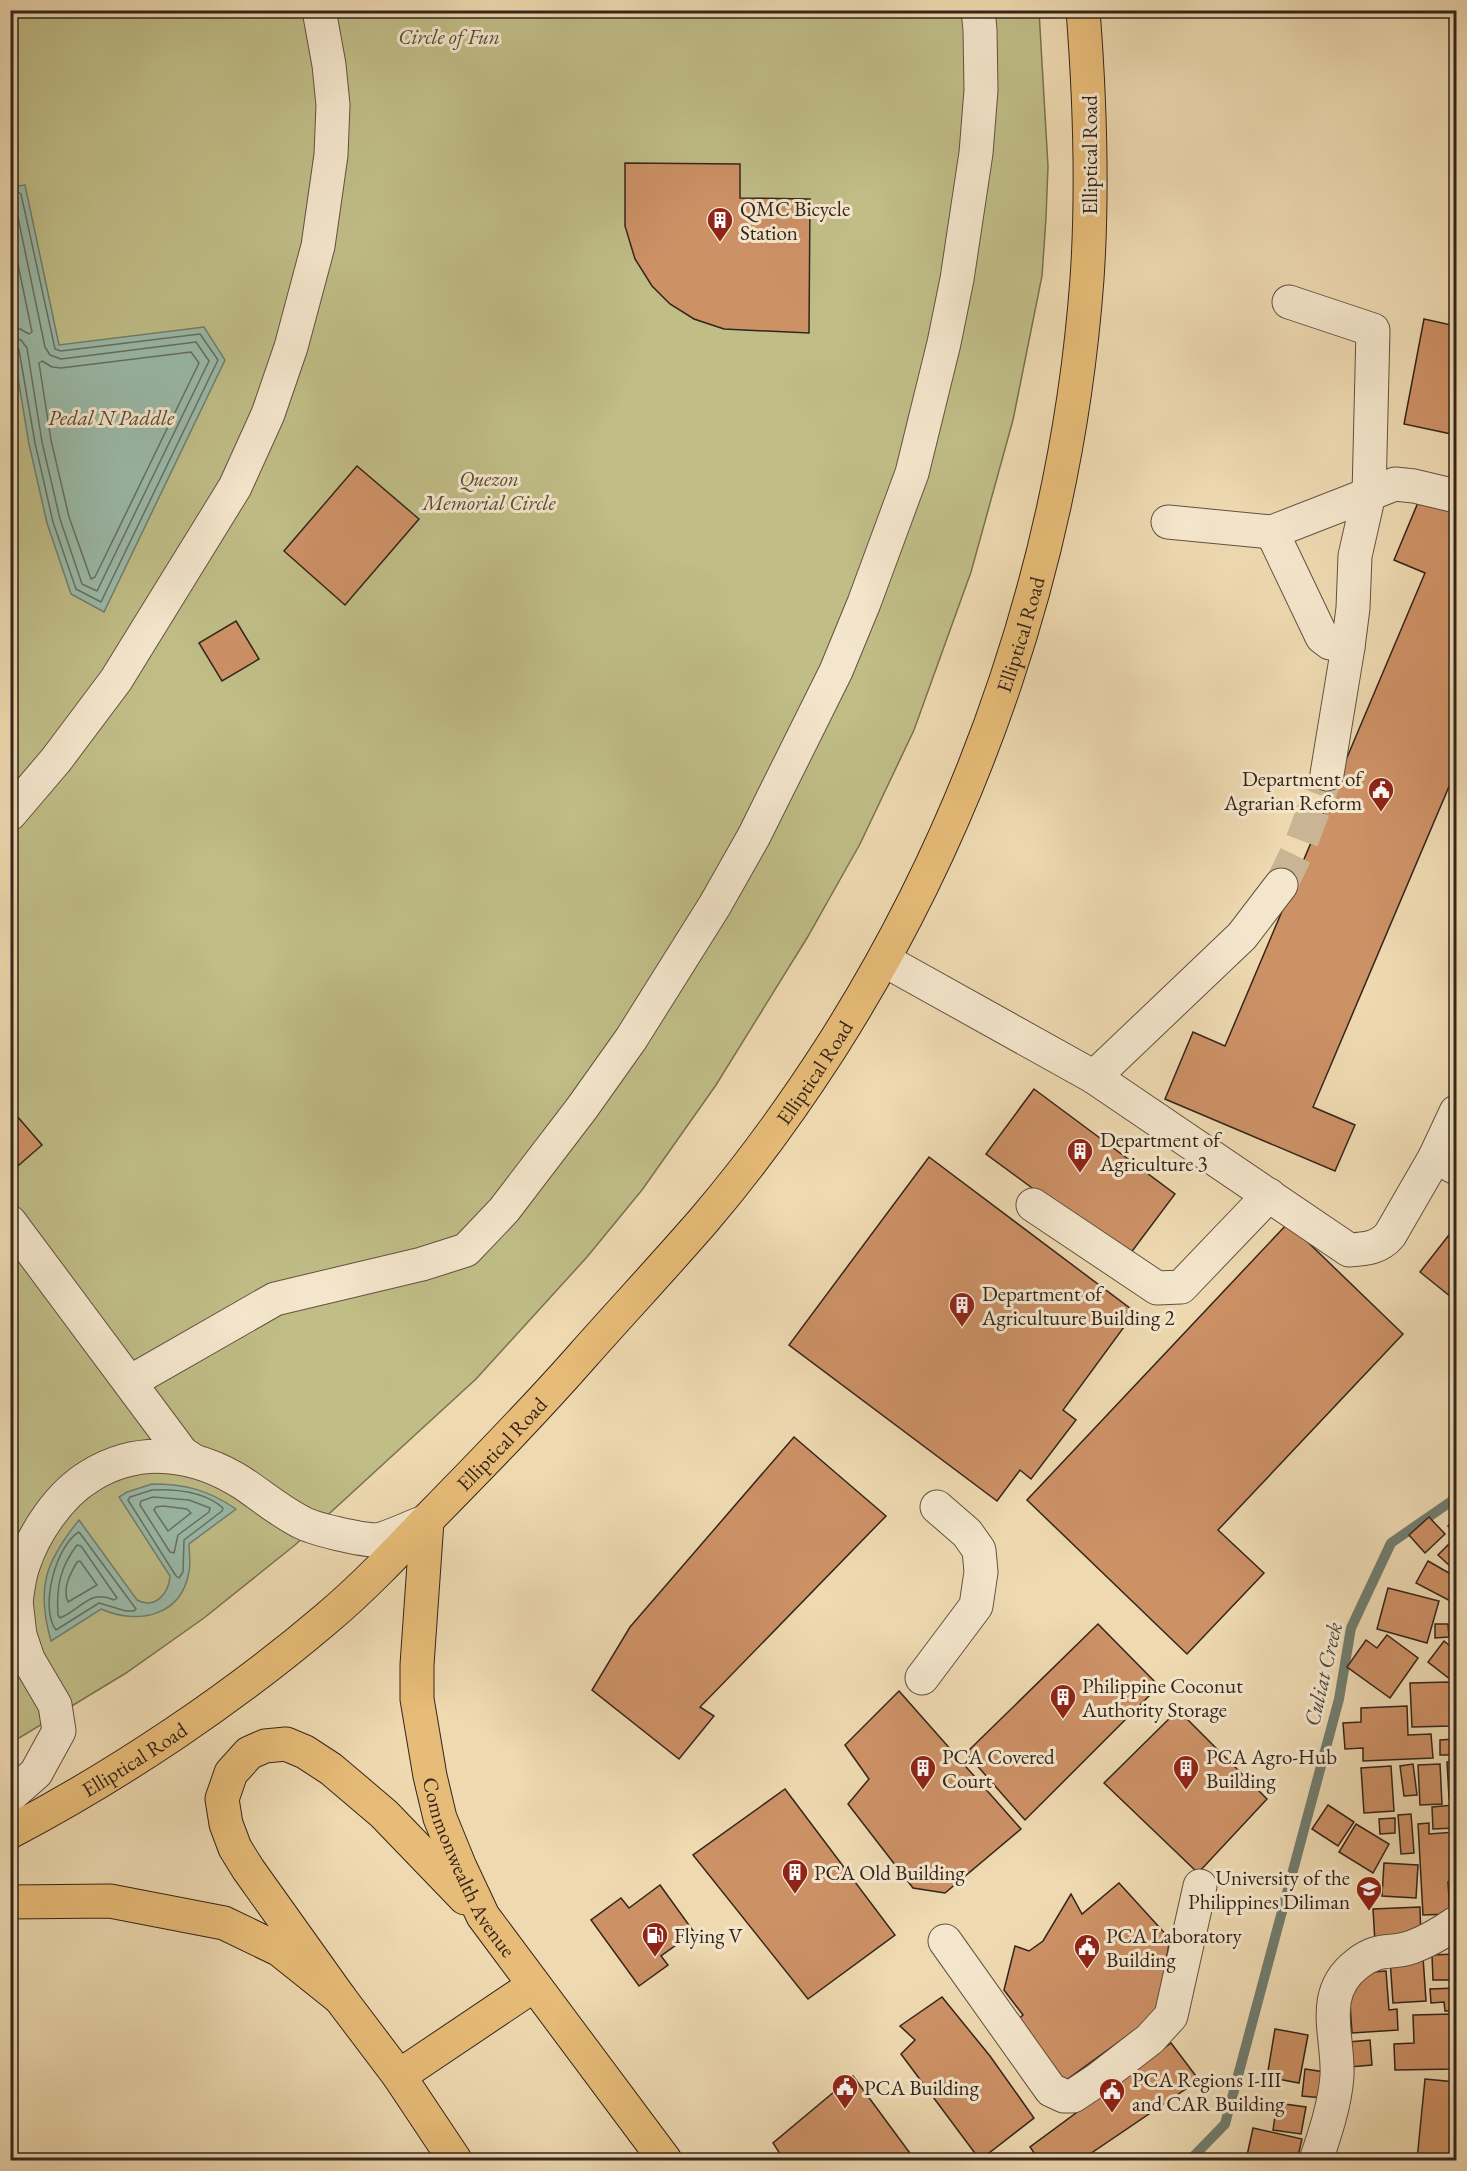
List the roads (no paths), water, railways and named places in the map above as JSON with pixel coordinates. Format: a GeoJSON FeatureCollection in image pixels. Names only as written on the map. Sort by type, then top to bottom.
{"type":"FeatureCollection","features":[{"type":"Feature","properties":{"kind":"main road","name":"Elliptical Road"},"geometry":{"type":"LineString","coordinates":[[10,1832],[48,1812],[137,1758],[277,1659],[330,1616],[380,1570],[561,1381],[706,1217],[771,1135],[823,1059],[884,960],[931,868],[976,765],[1013,660],[1053,508],[1074,396],[1087,279],[1091,137],[1083,10]]}},
{"type":"Feature","properties":{"kind":"main road","name":"Commonwealth Avenue"},"geometry":{"type":"LineString","coordinates":[[427,1521],[417,1665],[420,1721],[440,1818],[459,1867],[483,1916],[664,2160]]}},
{"type":"Feature","properties":{"kind":"main road"},"geometry":{"type":"LineString","coordinates":[[455,2160],[399,2076],[340,1998],[235,1848],[226,1824],[222,1799],[231,1773],[249,1753],[265,1746],[286,1744],[305,1752],[331,1769],[384,1814],[483,1916]]}},
{"type":"Feature","properties":{"kind":"main road"},"geometry":{"type":"LineString","coordinates":[[10,1902],[110,1901],[224,1923],[280,1950],[340,1998]]}},
{"type":"Feature","properties":{"kind":"main road"},"geometry":{"type":"LineString","coordinates":[[399,2076],[533,1986]]}},
{"type":"Feature","properties":{"kind":"street"},"geometry":{"type":"LineString","coordinates":[[10,814],[56,760],[116,680],[235,487],[268,414],[291,347],[318,246],[331,155],[333,105],[329,65],[319,10]]}},
{"type":"Feature","properties":{"kind":"street"},"geometry":{"type":"LineString","coordinates":[[130,1382],[275,1299],[423,1264],[466,1250],[504,1210],[582,1108],[631,1039],[716,905],[754,836],[836,671],[912,473],[957,279],[976,153],[981,90],[978,10]]}},
{"type":"Feature","properties":{"kind":"street"},"geometry":{"type":"LineString","coordinates":[[1289,302],[1373,330],[1369,494],[1355,556],[1353,608],[1348,647],[1327,774]]}},
{"type":"Feature","properties":{"kind":"street"},"geometry":{"type":"LineString","coordinates":[[1168,522],[1272,532],[1395,484],[1456,496]]}},
{"type":"Feature","properties":{"kind":"street"},"geometry":{"type":"LineString","coordinates":[[1272,532],[1322,637],[1330,643],[1348,647]]}},
{"type":"Feature","properties":{"kind":"street"},"geometry":{"type":"LineString","coordinates":[[1094,1077],[1242,936],[1281,885]]}},
{"type":"Feature","properties":{"kind":"street"},"geometry":{"type":"LineString","coordinates":[[884,960],[1094,1077],[1349,1250],[1375,1246],[1384,1242],[1446,1162],[1456,1112]]}},
{"type":"Feature","properties":{"kind":"street"},"geometry":{"type":"LineString","coordinates":[[1033,1205],[1158,1288],[1171,1288],[1181,1287],[1269,1195]]}},
{"type":"Feature","properties":{"kind":"street"},"geometry":{"type":"LineString","coordinates":[[10,1222],[182,1453],[194,1461]]}},
{"type":"Feature","properties":{"kind":"street"},"geometry":{"type":"LineString","coordinates":[[10,1796],[36,1773],[59,1731],[55,1705],[28,1659],[22,1643],[13,1596],[36,1536],[63,1500],[80,1482],[124,1459],[165,1456],[194,1461],[215,1469],[242,1483],[302,1523],[338,1533],[377,1540],[427,1521]]}},
{"type":"Feature","properties":{"kind":"street"},"geometry":{"type":"LineString","coordinates":[[922,1677],[976,1606],[981,1572],[979,1550],[967,1533],[937,1508]]}},
{"type":"Feature","properties":{"kind":"street"},"geometry":{"type":"LineString","coordinates":[[945,1941],[1051,2090],[1064,2096],[1073,2096],[1150,2039],[1171,2016],[1200,1887]]}},
{"type":"Feature","properties":{"kind":"street"},"geometry":{"type":"LineString","coordinates":[[1316,2160],[1332,2107],[1337,2075],[1332,2005],[1341,1980],[1355,1965],[1375,1953],[1411,1948],[1456,1923]]}},
{"type":"Feature","properties":{"kind":"water","name":"Pedal N Paddle"},"geometry":{"type":"Polygon","coordinates":[[[25,185],[59,345],[204,327],[225,360],[104,612],[71,594],[47,523],[29,444],[11,336],[11,187],[25,185]]]}},
{"type":"Feature","properties":{"kind":"water"},"geometry":{"type":"Polygon","coordinates":[[[152,1484],[196,1489],[236,1509],[189,1544],[190,1569],[184,1587],[177,1599],[167,1608],[143,1616],[115,1614],[101,1609],[51,1641],[44,1606],[47,1576],[58,1549],[79,1520],[137,1600],[150,1603],[164,1594],[170,1576],[119,1497],[152,1484]]]}},
{"type":"Feature","properties":{"kind":"waterway","name":"Culiat Creek"},"geometry":{"type":"LineString","coordinates":[[1190,2160],[1225,2124],[1339,1699],[1351,1628],[1391,1543],[1456,1498]]}},
{"type":"Feature","properties":{"kind":"tunnel"},"geometry":{"type":"LineString","coordinates":[[1281,885],[1300,846],[1327,774]]}},
{"type":"Feature","properties":{"kind":"place","name":"QMC Bicycle Station"},"geometry":{"type":"Point","coordinates":[720,243]}},
{"type":"Feature","properties":{"kind":"place","name":"Department of Agrarian Reform"},"geometry":{"type":"Point","coordinates":[1381,813]}},
{"type":"Feature","properties":{"kind":"place","name":"Department of Agriculture 3"},"geometry":{"type":"Point","coordinates":[1080,1174]}},
{"type":"Feature","properties":{"kind":"place","name":"Department of Agricultuure Building 2"},"geometry":{"type":"Point","coordinates":[962,1328]}},
{"type":"Feature","properties":{"kind":"place","name":"Philippine Coconut Authority Storage"},"geometry":{"type":"Point","coordinates":[1063,1720]}},
{"type":"Feature","properties":{"kind":"place","name":"PCA Covered Court"},"geometry":{"type":"Point","coordinates":[923,1791]}},
{"type":"Feature","properties":{"kind":"place","name":"PCA Agro-Hub Building"},"geometry":{"type":"Point","coordinates":[1186,1791]}},
{"type":"Feature","properties":{"kind":"place","name":"PCA Old Building"},"geometry":{"type":"Point","coordinates":[795,1895]}},
{"type":"Feature","properties":{"kind":"place","name":"University of the Philippines Diliman"},"geometry":{"type":"Point","coordinates":[1369,1912]}},
{"type":"Feature","properties":{"kind":"place","name":"Flying V"},"geometry":{"type":"Point","coordinates":[655,1958]}},
{"type":"Feature","properties":{"kind":"place","name":"PCA Laboratory Building"},"geometry":{"type":"Point","coordinates":[1087,1970]}},
{"type":"Feature","properties":{"kind":"place","name":"PCA Building"},"geometry":{"type":"Point","coordinates":[845,2110]}},
{"type":"Feature","properties":{"kind":"place","name":"PCA Regions I-III and CAR Building"},"geometry":{"type":"Point","coordinates":[1112,2114]}},
{"type":"Feature","properties":{"kind":"park label","name":"Circle of Fun"},"geometry":{"type":"Point","coordinates":[449,36]}},
{"type":"Feature","properties":{"kind":"park label","name":"Quezon Memorial Circle"},"geometry":{"type":"Point","coordinates":[489,490]}}]}
